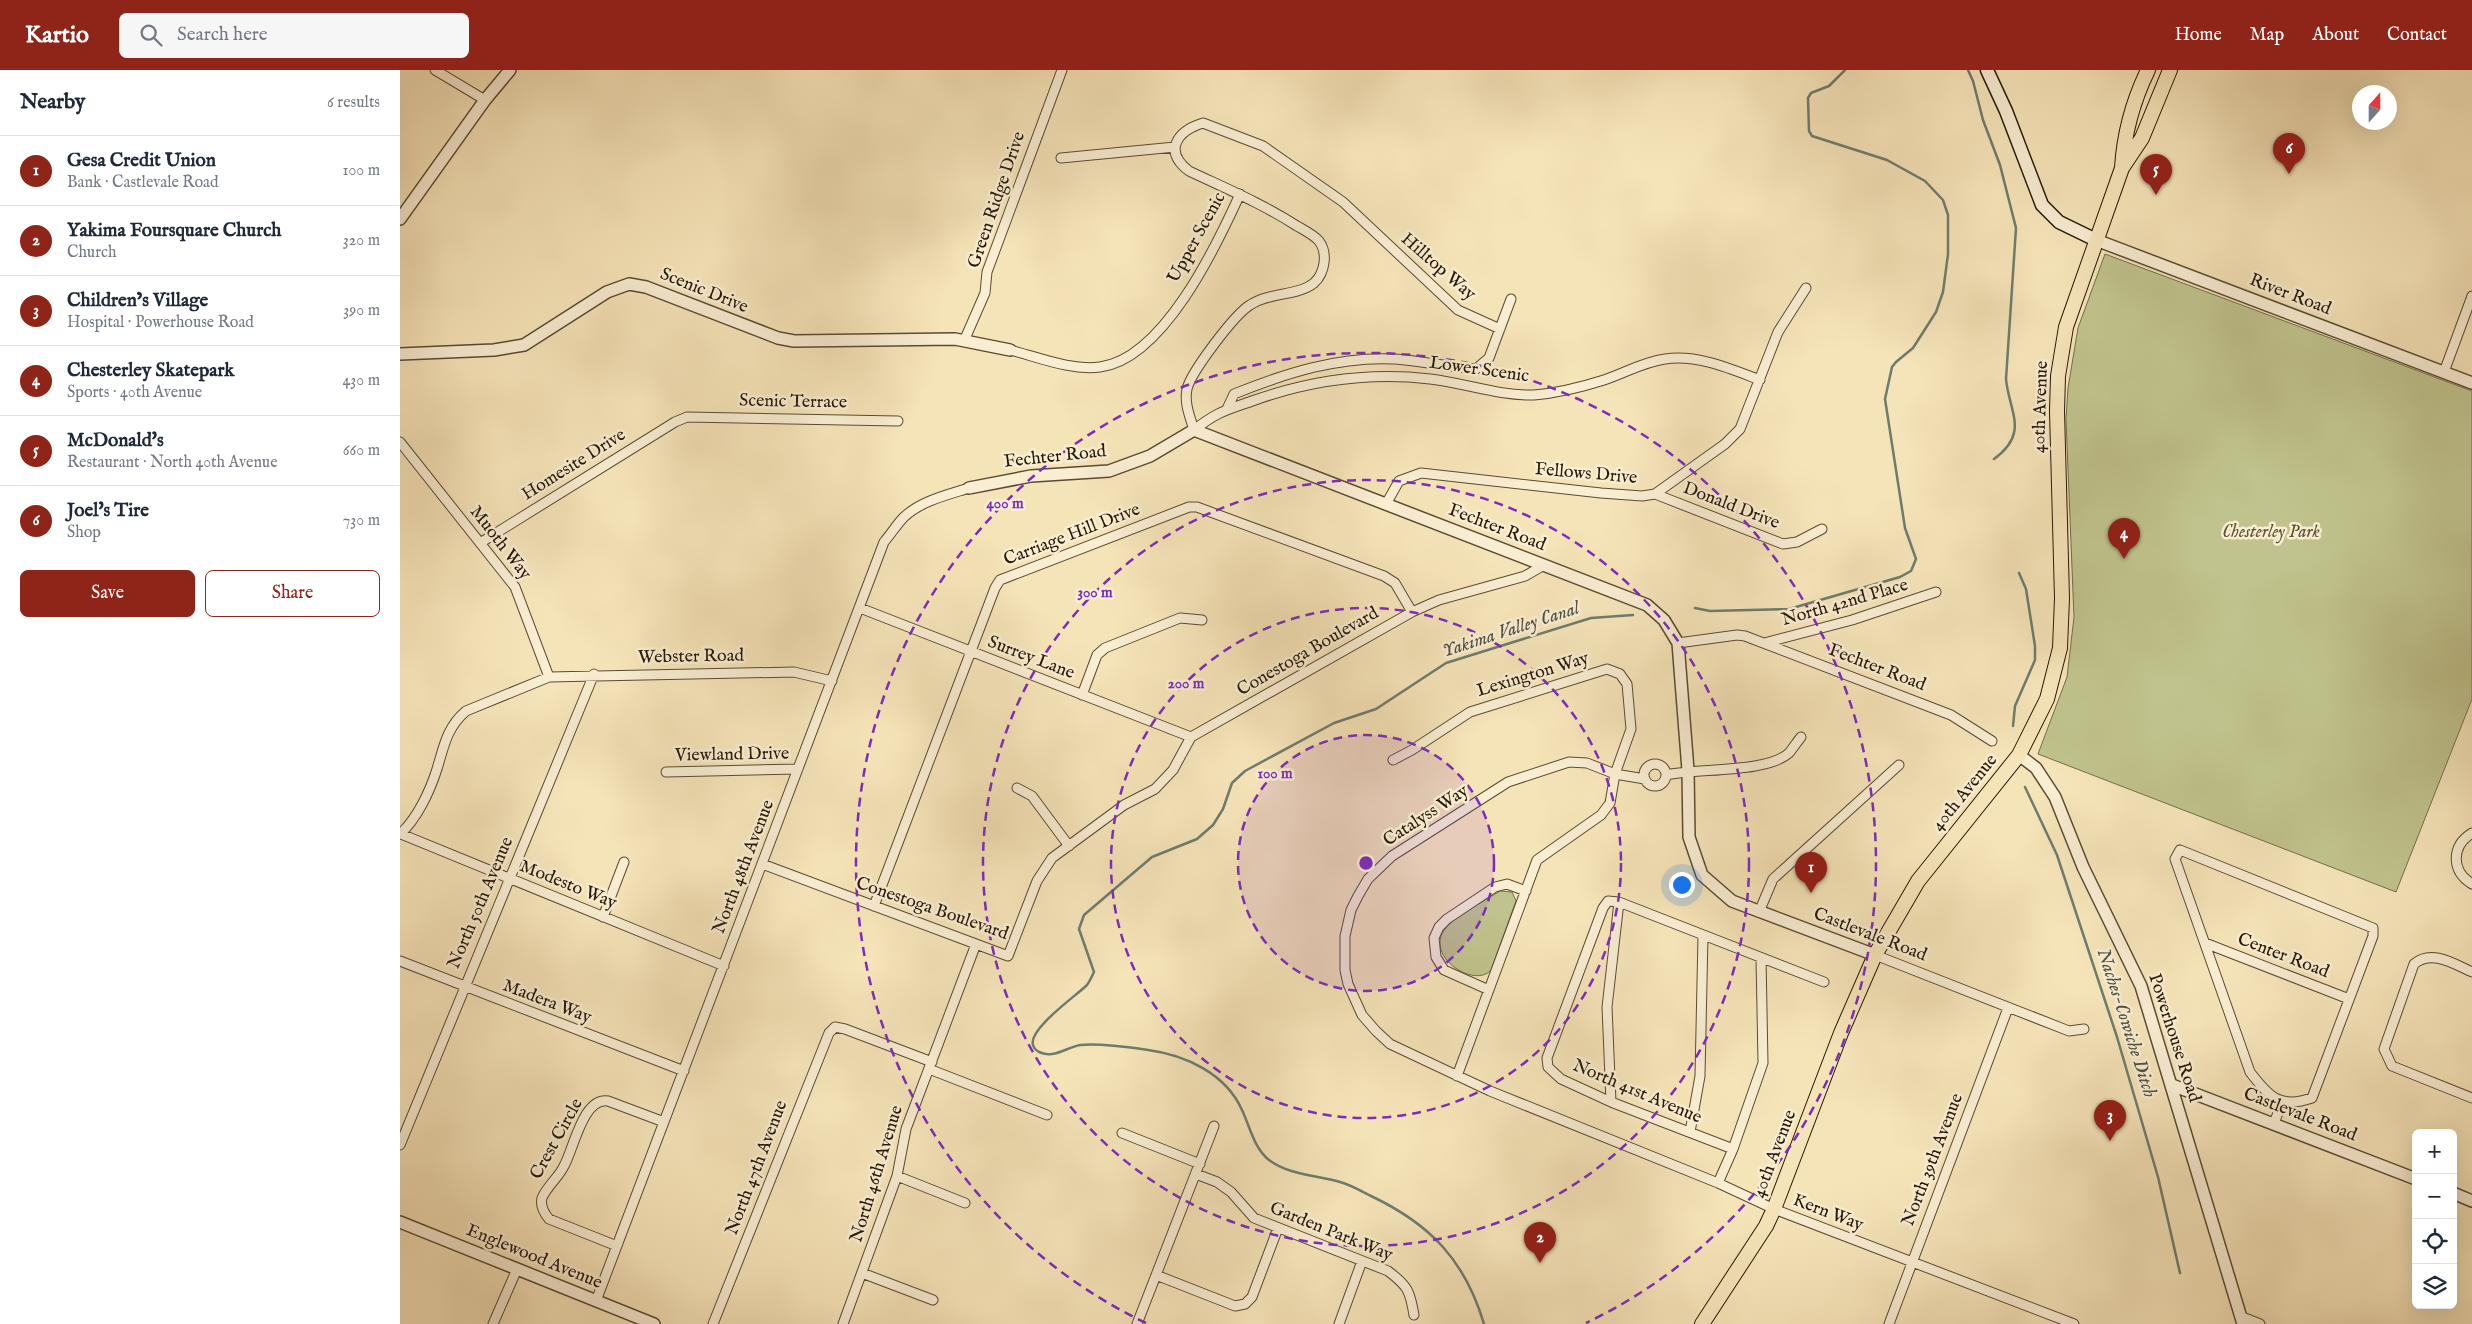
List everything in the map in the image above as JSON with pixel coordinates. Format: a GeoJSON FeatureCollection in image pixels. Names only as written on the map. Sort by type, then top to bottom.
{"type":"FeatureCollection","features":[{"type":"Feature","properties":{"kind":"main road"},"geometry":{"type":"LineString","coordinates":[[1987,70],[2006,111],[2042,205],[2059,222],[2096,240]]}},
{"type":"Feature","properties":{"kind":"main road"},"geometry":{"type":"LineString","coordinates":[[2122,168],[2123,140],[2148,70]]}},
{"type":"Feature","properties":{"kind":"main road"},"geometry":{"type":"LineString","coordinates":[[2122,168],[2142,138],[2170,70]]}},
{"type":"Feature","properties":{"kind":"main road","name":"40th Avenue"},"geometry":{"type":"LineString","coordinates":[[1702,1324],[1766,1226],[1774,1209],[1841,1033],[1875,955],[1918,881],[2019,755],[2047,699],[2060,648],[2058,376],[2068,318],[2122,168]]}},
{"type":"Feature","properties":{"kind":"street"},"geometry":{"type":"LineString","coordinates":[[435,70],[485,100]]}},
{"type":"Feature","properties":{"kind":"street"},"geometry":{"type":"LineString","coordinates":[[400,219],[485,100],[510,70]]}},
{"type":"Feature","properties":{"kind":"street","name":"Green Ridge Drive"},"geometry":{"type":"LineString","coordinates":[[964,341],[985,293],[986,272],[1062,70]]}},
{"type":"Feature","properties":{"kind":"street","name":"Hilltop Way"},"geometry":{"type":"LineString","coordinates":[[1174,147],[1184,130],[1203,122],[1263,146],[1343,202],[1458,310],[1500,329]]}},
{"type":"Feature","properties":{"kind":"street"},"geometry":{"type":"LineString","coordinates":[[1061,158],[1174,147],[1181,165],[1189,171],[1240,194]]}},
{"type":"Feature","properties":{"kind":"street","name":"Upper Scenic"},"geometry":{"type":"LineString","coordinates":[[1010,350],[1070,365],[1098,367],[1122,361],[1141,349],[1152,339],[1178,305],[1220,239],[1240,194],[1260,203],[1318,241],[1324,252],[1323,266],[1315,281],[1310,285],[1267,296],[1250,305],[1236,317],[1190,379],[1186,402],[1194,430]]}},
{"type":"Feature","properties":{"kind":"street","name":"River Road"},"geometry":{"type":"LineString","coordinates":[[2096,240],[2472,382]]}},
{"type":"Feature","properties":{"kind":"street","name":"Scenic Drive"},"geometry":{"type":"LineString","coordinates":[[400,354],[494,350],[524,346],[607,292],[628,284],[646,287],[778,338],[794,341],[964,341],[1010,350]]}},
{"type":"Feature","properties":{"kind":"street","name":"Fellows Drive"},"geometry":{"type":"LineString","coordinates":[[1386,504],[1399,480],[1421,473],[1601,493],[1642,496],[1655,494],[1734,437],[1740,428],[1778,332],[1806,288]]}},
{"type":"Feature","properties":{"kind":"street"},"geometry":{"type":"LineString","coordinates":[[2444,372],[2472,296]]}},
{"type":"Feature","properties":{"kind":"street"},"geometry":{"type":"LineString","coordinates":[[1227,409],[1234,394],[1262,382],[1298,370],[1352,360],[1393,359],[1476,369],[1489,358],[1511,298]]}},
{"type":"Feature","properties":{"kind":"street","name":"Lower Scenic"},"geometry":{"type":"LineString","coordinates":[[1194,430],[1214,414],[1286,389],[1332,380],[1366,376],[1430,379],[1515,395],[1555,392],[1605,380],[1637,366],[1665,359],[1686,359],[1712,364],[1760,380]]}},
{"type":"Feature","properties":{"kind":"street","name":"Scenic Terrace"},"geometry":{"type":"LineString","coordinates":[[687,417],[898,421]]}},
{"type":"Feature","properties":{"kind":"street","name":"Homesite Drive"},"geometry":{"type":"LineString","coordinates":[[480,543],[675,422],[687,417]]}},
{"type":"Feature","properties":{"kind":"street","name":"Fechter Road"},"geometry":{"type":"LineString","coordinates":[[969,488],[1031,476],[1109,471],[1150,456],[1194,430],[1647,605],[1664,620],[1678,643],[1737,635],[1764,643],[1951,715],[1992,741]]}},
{"type":"Feature","properties":{"kind":"street","name":"Muoth Way"},"geometry":{"type":"LineString","coordinates":[[400,442],[519,594],[549,677]]}},
{"type":"Feature","properties":{"kind":"street","name":"North 48th Avenue"},"geometry":{"type":"LineString","coordinates":[[596,1301],[884,542],[903,518],[932,501],[969,488]]}},
{"type":"Feature","properties":{"kind":"street","name":"Donald Drive"},"geometry":{"type":"LineString","coordinates":[[1655,494],[1783,544],[1797,542],[1822,529]]}},
{"type":"Feature","properties":{"kind":"street","name":"Carriage Hill Drive"},"geometry":{"type":"LineString","coordinates":[[874,906],[969,651],[1000,580],[1189,507],[1204,508],[1384,576],[1395,583],[1412,612]]}},
{"type":"Feature","properties":{"kind":"street","name":"Conestoga Boulevard"},"geometry":{"type":"LineString","coordinates":[[762,864],[1008,956],[1042,870],[1052,858],[1124,806],[1143,796],[1164,781],[1173,770],[1191,737],[1412,612],[1439,600],[1525,576],[1544,565]]}},
{"type":"Feature","properties":{"kind":"street","name":"North 42nd Place"},"geometry":{"type":"LineString","coordinates":[[1764,643],[1852,620],[1936,592]]}},
{"type":"Feature","properties":{"kind":"street","name":"Surrey Lane"},"geometry":{"type":"LineString","coordinates":[[860,608],[1191,737]]}},
{"type":"Feature","properties":{"kind":"street"},"geometry":{"type":"LineString","coordinates":[[1082,695],[1094,663],[1105,648],[1180,618],[1202,620]]}},
{"type":"Feature","properties":{"kind":"street","name":"Castlevale Road"},"geometry":{"type":"LineString","coordinates":[[1678,643],[1688,770],[1689,837],[1702,875],[1732,901],[1759,912],[2069,1030],[2084,1029]]}},
{"type":"Feature","properties":{"kind":"street","name":"Lexington Way"},"geometry":{"type":"LineString","coordinates":[[1393,760],[1412,750],[1470,712],[1607,669],[1620,674],[1627,684],[1631,729],[1606,810],[1537,860],[1457,1076]]}},
{"type":"Feature","properties":{"kind":"street","name":"Webster Road"},"geometry":{"type":"LineString","coordinates":[[400,834],[408,826],[432,783],[447,735],[458,718],[466,711],[549,677],[594,674],[794,672],[832,681]]}},
{"type":"Feature","properties":{"kind":"street","name":"North 50th Avenue"},"geometry":{"type":"LineString","coordinates":[[400,1145],[594,674]]}},
{"type":"Feature","properties":{"kind":"street","name":"Catalyss Way"},"geometry":{"type":"LineString","coordinates":[[1490,1091],[1390,1044],[1376,1031],[1353,999],[1345,970],[1344,936],[1351,910],[1368,879],[1392,856],[1508,782],[1569,762],[1588,764],[1616,774],[1645,779],[1649,784],[1656,786],[1664,781],[1666,775],[1688,770],[1766,765],[1788,754],[1801,737]]}},
{"type":"Feature","properties":{"kind":"street","name":"Powerhouse Road"},"geometry":{"type":"LineString","coordinates":[[2019,755],[2036,768],[2054,797],[2083,867],[2141,986],[2243,1321]]}},
{"type":"Feature","properties":{"kind":"street"},"geometry":{"type":"LineString","coordinates":[[1645,779],[1647,768],[1653,764],[1661,766],[1666,775]]}},
{"type":"Feature","properties":{"kind":"street"},"geometry":{"type":"LineString","coordinates":[[1759,912],[1773,879],[1899,766]]}},
{"type":"Feature","properties":{"kind":"street","name":"Viewland Drive"},"geometry":{"type":"LineString","coordinates":[[666,772],[798,770]]}},
{"type":"Feature","properties":{"kind":"street"},"geometry":{"type":"LineString","coordinates":[[1017,788],[1032,796],[1069,846]]}},
{"type":"Feature","properties":{"kind":"street","name":"Modesto Way"},"geometry":{"type":"LineString","coordinates":[[400,834],[724,966]]}},
{"type":"Feature","properties":{"kind":"street"},"geometry":{"type":"LineString","coordinates":[[2472,834],[2464,839],[2456,855],[2459,873],[2472,884]]}},
{"type":"Feature","properties":{"kind":"street"},"geometry":{"type":"LineString","coordinates":[[2180,850],[2372,928],[2373,936],[2312,1098],[2296,1104],[2282,1102],[2263,1089],[2250,1072],[2205,943],[2175,859],[2180,850]]}},
{"type":"Feature","properties":{"kind":"street"},"geometry":{"type":"LineString","coordinates":[[603,917],[624,862]]}},
{"type":"Feature","properties":{"kind":"street"},"geometry":{"type":"LineString","coordinates":[[1489,990],[1444,970],[1436,957],[1434,938],[1439,927],[1447,919],[1495,887],[1507,884],[1526,891]]}},
{"type":"Feature","properties":{"kind":"street","name":"North 41st Avenue"},"geometry":{"type":"LineString","coordinates":[[1619,902],[1608,901],[1603,908],[1547,1058],[1548,1067],[1561,1079],[1611,1102],[1733,1149]]}},
{"type":"Feature","properties":{"kind":"street"},"geometry":{"type":"LineString","coordinates":[[1611,1102],[1607,1007],[1619,902],[1824,982]]}},
{"type":"Feature","properties":{"kind":"street"},"geometry":{"type":"LineString","coordinates":[[1690,1132],[1700,1076],[1703,936]]}},
{"type":"Feature","properties":{"kind":"street","name":"Center Road"},"geometry":{"type":"LineString","coordinates":[[2205,943],[2349,999]]}},
{"type":"Feature","properties":{"kind":"street"},"geometry":{"type":"LineString","coordinates":[[976,944],[931,1066],[1047,1115]]}},
{"type":"Feature","properties":{"kind":"street"},"geometry":{"type":"LineString","coordinates":[[2472,972],[2434,957],[2420,960],[2414,964],[2384,1049],[2388,1063],[2392,1066],[2472,1098]]}},
{"type":"Feature","properties":{"kind":"street"},"geometry":{"type":"LineString","coordinates":[[1718,1183],[1733,1149],[1763,1063],[1761,958]]}},
{"type":"Feature","properties":{"kind":"street","name":"Madera Way"},"geometry":{"type":"LineString","coordinates":[[400,961],[684,1071]]}},
{"type":"Feature","properties":{"kind":"street","name":"North 39th Avenue"},"geometry":{"type":"LineString","coordinates":[[1888,1324],[2008,1008]]}},
{"type":"Feature","properties":{"kind":"street","name":"North 47th Avenue"},"geometry":{"type":"LineString","coordinates":[[713,1324],[825,1038],[835,1027],[931,1066]]}},
{"type":"Feature","properties":{"kind":"street","name":"North 46th Avenue"},"geometry":{"type":"LineString","coordinates":[[843,1324],[897,1176],[906,1130],[931,1066]]}},
{"type":"Feature","properties":{"kind":"street","name":"Castlevale Road"},"geometry":{"type":"LineString","coordinates":[[2172,1085],[2412,1176]]}},
{"type":"Feature","properties":{"kind":"street","name":"Kern Way"},"geometry":{"type":"LineString","coordinates":[[1490,1091],[1718,1183],[1774,1209],[2074,1324]]}},
{"type":"Feature","properties":{"kind":"street","name":"Crest Circle"},"geometry":{"type":"LineString","coordinates":[[617,1246],[549,1219],[543,1212],[542,1198],[564,1167],[585,1117],[595,1102],[600,1099],[608,1101],[664,1122]]}},
{"type":"Feature","properties":{"kind":"street"},"geometry":{"type":"LineString","coordinates":[[2274,1123],[2282,1102]]}},
{"type":"Feature","properties":{"kind":"street"},"geometry":{"type":"LineString","coordinates":[[1137,1324],[1214,1126]]}},
{"type":"Feature","properties":{"kind":"street"},"geometry":{"type":"LineString","coordinates":[[1122,1133],[1200,1164]]}},
{"type":"Feature","properties":{"kind":"street","name":"Garden Park Way"},"geometry":{"type":"LineString","coordinates":[[1196,1174],[1217,1182],[1231,1192],[1254,1218],[1388,1271],[1403,1282],[1410,1292],[1414,1315]]}},
{"type":"Feature","properties":{"kind":"street"},"geometry":{"type":"LineString","coordinates":[[897,1176],[965,1203]]}},
{"type":"Feature","properties":{"kind":"street"},"geometry":{"type":"LineString","coordinates":[[2457,1194],[2472,1200]]}},
{"type":"Feature","properties":{"kind":"street","name":"Englewood Avenue"},"geometry":{"type":"LineString","coordinates":[[400,1222],[654,1324]]}},
{"type":"Feature","properties":{"kind":"street"},"geometry":{"type":"LineString","coordinates":[[1156,1275],[1235,1306],[1245,1304],[1252,1297],[1278,1228]]}},
{"type":"Feature","properties":{"kind":"street"},"geometry":{"type":"LineString","coordinates":[[1339,1324],[1362,1261]]}},
{"type":"Feature","properties":{"kind":"street"},"geometry":{"type":"LineString","coordinates":[[493,1324],[517,1269]]}},
{"type":"Feature","properties":{"kind":"street"},"geometry":{"type":"LineString","coordinates":[[862,1273],[932,1300]]}},
{"type":"Feature","properties":{"kind":"street"},"geometry":{"type":"LineString","coordinates":[[2243,1321],[2260,1324]]}},
{"type":"Feature","properties":{"kind":"green space","name":"Chesterley Park"},"geometry":{"type":"Polygon","coordinates":[[[2105,254],[2472,391],[2472,699],[2396,892],[2038,754],[2067,677],[2074,617],[2066,419],[2068,388],[2078,328],[2105,254]]]}},
{"type":"Feature","properties":{"kind":"green space"},"geometry":{"type":"Polygon","coordinates":[[[1500,891],[1512,892],[1516,901],[1491,970],[1484,975],[1474,976],[1464,973],[1446,959],[1441,950],[1440,940],[1445,929],[1456,919],[1500,891]]]}},
{"type":"Feature","properties":{"kind":"waterway","name":"Yakima Valley Canal"},"geometry":{"type":"LineString","coordinates":[[1695,608],[1710,611],[1789,609],[1900,577],[1911,571],[1916,559],[1905,528],[1885,399],[1892,367],[1913,348],[1936,312],[1943,292],[1948,254],[1948,215],[1943,200],[1925,181],[1887,160],[1812,136],[1809,131],[1808,98],[1811,93],[1829,86],[1845,70]]}},
{"type":"Feature","properties":{"kind":"waterway","name":"Naches-Cowiche Ditch"},"geometry":{"type":"LineString","coordinates":[[1968,70],[1973,81],[1983,120],[2000,165],[2016,228],[2006,379],[2015,422],[2011,440],[2005,449],[1994,459]]}},
{"type":"Feature","properties":{"kind":"waterway","name":"Naches-Cowiche Ditch"},"geometry":{"type":"LineString","coordinates":[[2013,726],[2015,706],[2035,660],[2035,646],[2026,589],[2019,573]]}},
{"type":"Feature","properties":{"kind":"waterway","name":"Yakima Valley Canal"},"geometry":{"type":"LineString","coordinates":[[1484,1324],[1467,1281],[1442,1246],[1428,1232],[1392,1207],[1352,1186],[1294,1172],[1269,1160],[1256,1143],[1235,1097],[1226,1086],[1203,1068],[1176,1056],[1114,1046],[1080,1045],[1052,1054],[1046,1054],[1036,1050],[1033,1045],[1033,1038],[1054,1013],[1087,985],[1094,972],[1079,929],[1084,915],[1152,857],[1197,839],[1213,825],[1223,809],[1232,783],[1245,771],[1334,723],[1376,709],[1446,663],[1591,618],[1633,615]]}},
{"type":"Feature","properties":{"kind":"waterway","name":"Naches-Cowiche Ditch"},"geometry":{"type":"LineString","coordinates":[[2025,787],[2057,855],[2117,1037],[2158,1177],[2180,1273]]}},
{"type":"Feature","properties":{"kind":"place","name":"Joel's Tire"},"geometry":{"type":"Point","coordinates":[2289,174]}},
{"type":"Feature","properties":{"kind":"place","name":"McDonald's"},"geometry":{"type":"Point","coordinates":[2156,195]}},
{"type":"Feature","properties":{"kind":"place","name":"Chesterley Skatepark"},"geometry":{"type":"Point","coordinates":[2124,559]}},
{"type":"Feature","properties":{"kind":"place","name":"Gesa Credit Union"},"geometry":{"type":"Point","coordinates":[1811,893]}},
{"type":"Feature","properties":{"kind":"place","name":"Children’s Village"},"geometry":{"type":"Point","coordinates":[2110,1141]}},
{"type":"Feature","properties":{"kind":"place","name":"Yakima Foursquare Church"},"geometry":{"type":"Point","coordinates":[1540,1263]}}]}
